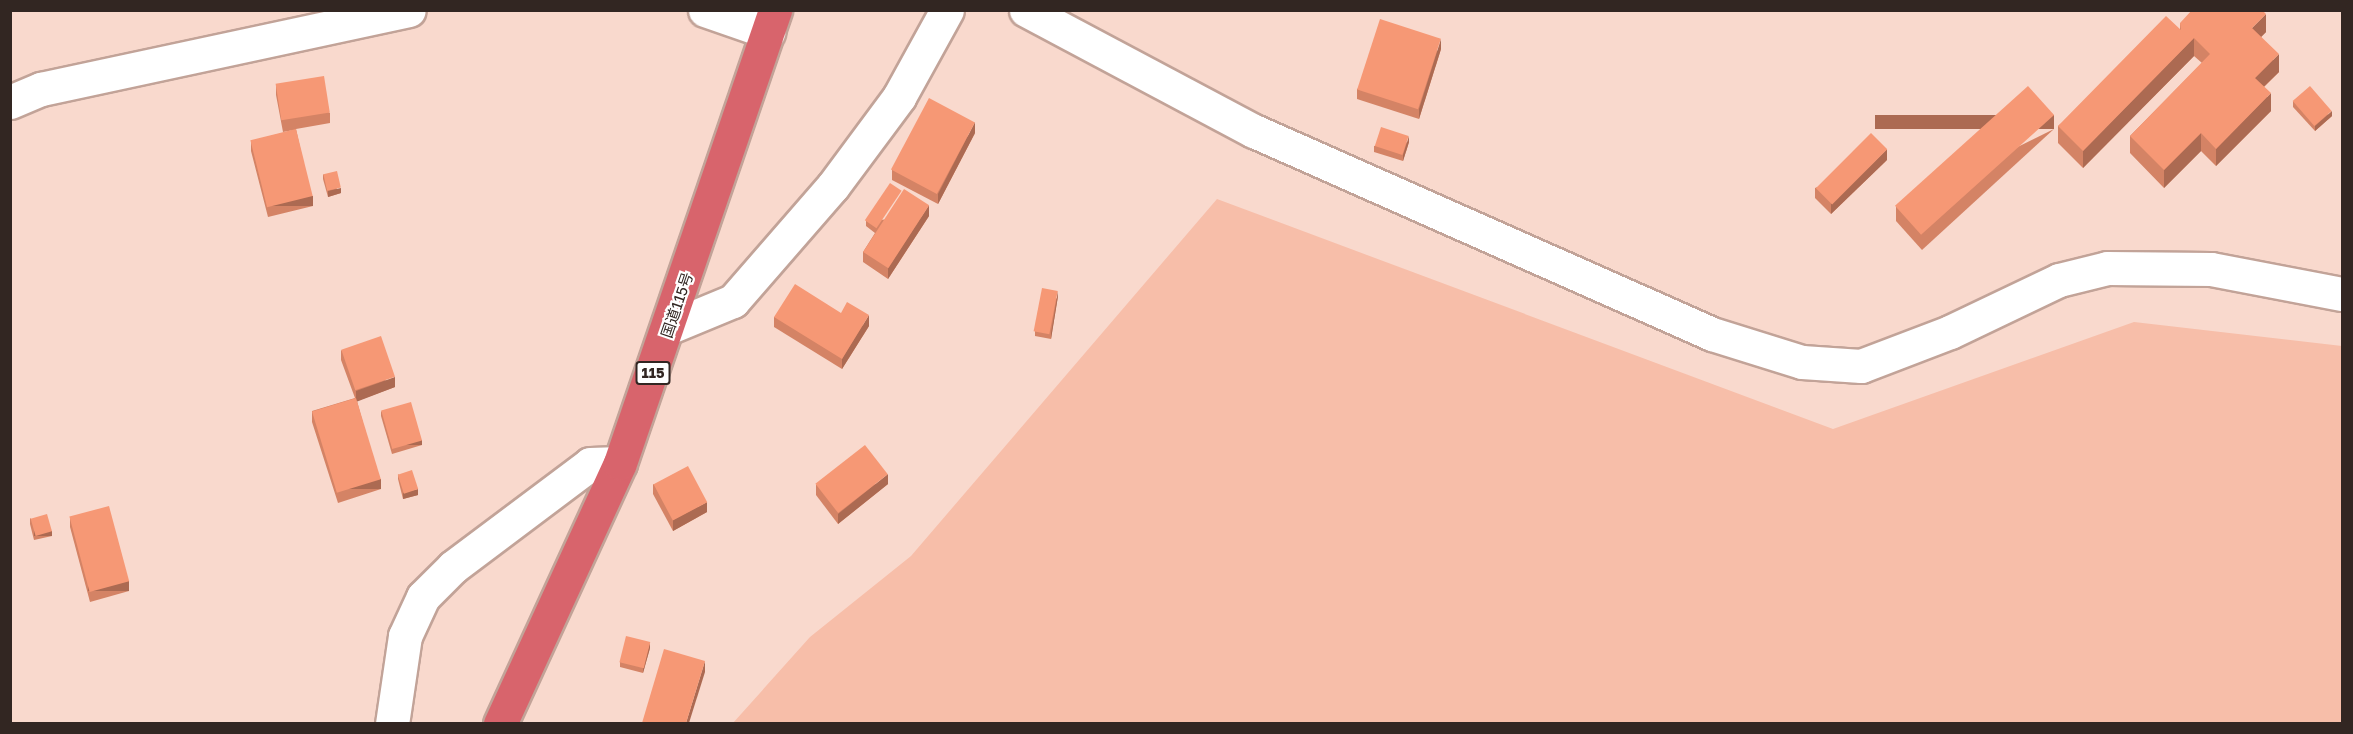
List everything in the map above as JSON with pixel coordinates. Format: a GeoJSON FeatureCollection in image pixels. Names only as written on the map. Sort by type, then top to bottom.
{"type":"FeatureCollection","features":[{"type":"Feature","properties":{"kind":"highway","name":"国道115号"},"geometry":{"type":"LineString","coordinates":[[500,723],[620,463],[670,327],[771,21]]}},
{"type":"Feature","properties":{"kind":"street"},"geometry":{"type":"LineString","coordinates":[[10,102],[75,81],[409,10]]}},
{"type":"Feature","properties":{"kind":"street"},"geometry":{"type":"LineString","coordinates":[[705,10],[771,21]]}},
{"type":"Feature","properties":{"kind":"street"},"geometry":{"type":"LineString","coordinates":[[670,327],[733,301],[833,186],[899,97],[947,10]]}},
{"type":"Feature","properties":{"kind":"street"},"geometry":{"type":"LineString","coordinates":[[1026,10],[1254,131],[1712,334],[1802,362],[1861,366],[1950,332],[2059,280],[2107,268],[2211,269],[2343,294]]}},
{"type":"Feature","properties":{"kind":"street"},"geometry":{"type":"LineString","coordinates":[[392,723],[405,636],[423,597],[453,567],[590,464],[620,463]]}},
{"type":"Feature","properties":{"kind":"shaded area"},"geometry":{"type":"Polygon","coordinates":[[[1217,199],[1833,429],[2134,322],[2342,346],[2342,723],[733,723],[810,637],[911,556],[1217,199]]]}},
{"type":"Feature","properties":{"kind":"building"},"geometry":{"type":"Polygon","coordinates":[[[2192,10],[2262,10],[2266,14],[2252,28],[2279,54],[2255,78],[2271,93],[2216,149],[2201,133],[2164,170],[2130,136],[2210,54],[2194,38],[2083,151],[2058,126],[2166,16],[2181,30],[2180,23],[2192,10]]]}},
{"type":"Feature","properties":{"kind":"building"},"geometry":{"type":"Polygon","coordinates":[[[1380,19],[1441,39],[1418,109],[1357,89],[1380,19]]]}},
{"type":"Feature","properties":{"kind":"building"},"geometry":{"type":"Polygon","coordinates":[[[324,76],[330,113],[281,120],[276,84],[324,76]]]}},
{"type":"Feature","properties":{"kind":"building"},"geometry":{"type":"Polygon","coordinates":[[[2028,86],[2054,115],[1921,235],[1895,206],[2028,86]]]}},
{"type":"Feature","properties":{"kind":"building"},"geometry":{"type":"Polygon","coordinates":[[[2310,86],[2332,111],[2314,126],[2293,101],[2310,86]]]}},
{"type":"Feature","properties":{"kind":"building"},"geometry":{"type":"Polygon","coordinates":[[[929,98],[975,122],[937,194],[891,170],[929,98]]]}},
{"type":"Feature","properties":{"kind":"building"},"geometry":{"type":"Polygon","coordinates":[[[1381,127],[1409,136],[1402,155],[1375,146],[1381,127]]]}},
{"type":"Feature","properties":{"kind":"building"},"geometry":{"type":"Polygon","coordinates":[[[296,129],[313,196],[267,207],[250,140],[296,129]]]}},
{"type":"Feature","properties":{"kind":"building"},"geometry":{"type":"Polygon","coordinates":[[[1871,133],[1887,149],[1832,204],[1816,188],[1871,133]]]}},
{"type":"Feature","properties":{"kind":"building"},"geometry":{"type":"Polygon","coordinates":[[[337,171],[341,188],[327,191],[323,174],[337,171]]]}},
{"type":"Feature","properties":{"kind":"building"},"geometry":{"type":"Polygon","coordinates":[[[890,183],[902,191],[876,228],[865,220],[890,183]]]}},
{"type":"Feature","properties":{"kind":"building"},"geometry":{"type":"Polygon","coordinates":[[[904,189],[929,205],[888,268],[863,252],[904,189]]]}},
{"type":"Feature","properties":{"kind":"building"},"geometry":{"type":"Polygon","coordinates":[[[795,284],[841,313],[847,302],[869,315],[842,359],[774,317],[795,284]]]}},
{"type":"Feature","properties":{"kind":"building"},"geometry":{"type":"Polygon","coordinates":[[[1042,288],[1058,291],[1049,334],[1034,331],[1042,288]]]}},
{"type":"Feature","properties":{"kind":"building"},"geometry":{"type":"Polygon","coordinates":[[[381,336],[395,377],[355,390],[341,350],[381,336]]]}},
{"type":"Feature","properties":{"kind":"building"},"geometry":{"type":"Polygon","coordinates":[[[356,398],[381,479],[337,493],[312,411],[356,398]]]}},
{"type":"Feature","properties":{"kind":"building"},"geometry":{"type":"Polygon","coordinates":[[[411,402],[422,440],[392,449],[381,411],[411,402]]]}},
{"type":"Feature","properties":{"kind":"building"},"geometry":{"type":"Polygon","coordinates":[[[865,445],[888,474],[838,513],[815,484],[865,445]]]}},
{"type":"Feature","properties":{"kind":"building"},"geometry":{"type":"Polygon","coordinates":[[[688,466],[707,502],[673,521],[654,484],[688,466]]]}},
{"type":"Feature","properties":{"kind":"building"},"geometry":{"type":"Polygon","coordinates":[[[412,470],[418,489],[404,494],[398,475],[412,470]]]}},
{"type":"Feature","properties":{"kind":"building"},"geometry":{"type":"Polygon","coordinates":[[[109,506],[129,581],[90,592],[69,517],[109,506]]]}},
{"type":"Feature","properties":{"kind":"building"},"geometry":{"type":"Polygon","coordinates":[[[47,514],[52,531],[36,536],[31,519],[47,514]]]}},
{"type":"Feature","properties":{"kind":"building"},"geometry":{"type":"Polygon","coordinates":[[[626,636],[650,642],[644,668],[619,662],[626,636]]]}},
{"type":"Feature","properties":{"kind":"building"},"geometry":{"type":"Polygon","coordinates":[[[664,649],[705,661],[686,723],[642,723],[664,649]]]}}]}
